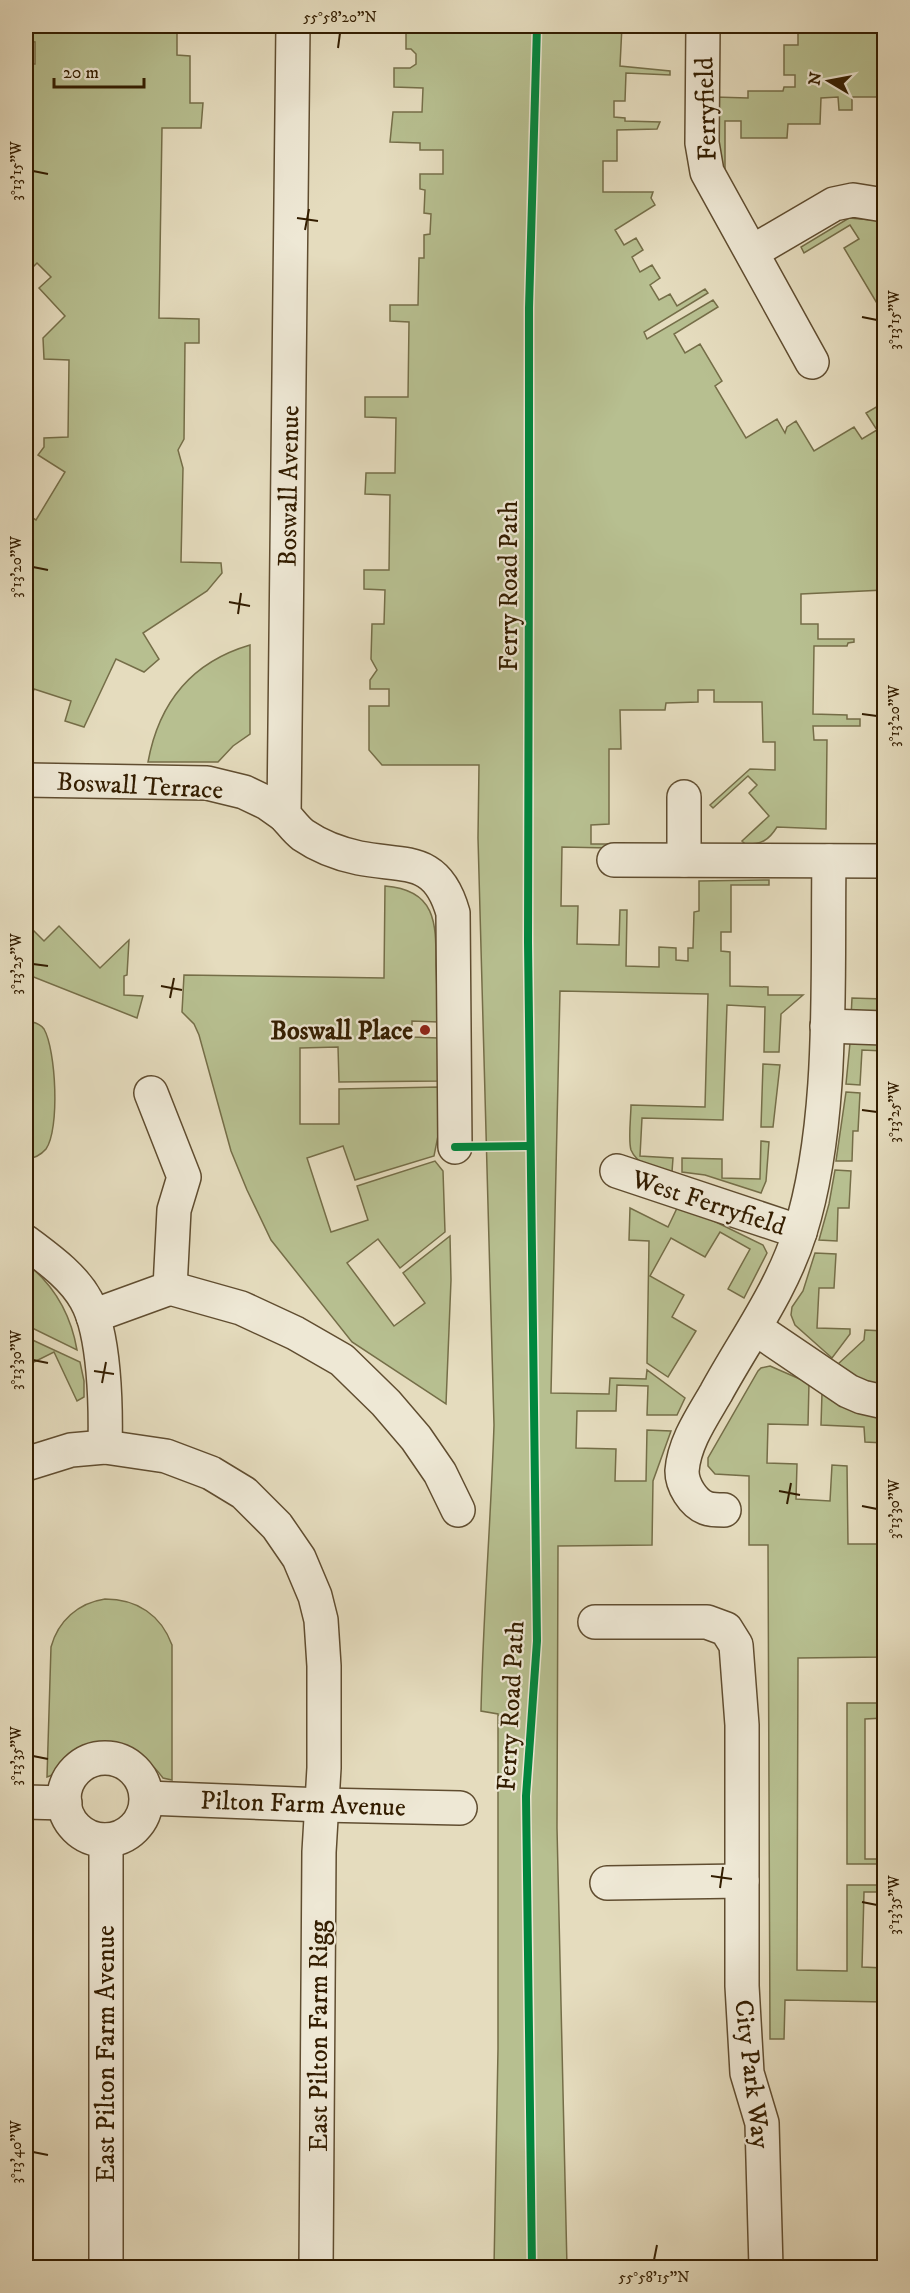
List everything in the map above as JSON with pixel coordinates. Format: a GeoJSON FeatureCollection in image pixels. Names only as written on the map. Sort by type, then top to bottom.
{"type":"FeatureCollection","features":[{"type":"Feature","properties":{"kind":"street","name":"Boswall Avenue"},"geometry":{"type":"LineString","coordinates":[[284,814],[293,26]]}},
{"type":"Feature","properties":{"kind":"street","name":"Ferryfield"},"geometry":{"type":"LineString","coordinates":[[703,26],[702,142],[704,164],[812,362]]}},
{"type":"Feature","properties":{"kind":"street"},"geometry":{"type":"LineString","coordinates":[[752,252],[834,204],[853,200],[885,205]]}},
{"type":"Feature","properties":{"kind":"street","name":"Boswall Terrace"},"geometry":{"type":"LineString","coordinates":[[26,780],[207,783],[244,792],[284,814]]}},
{"type":"Feature","properties":{"kind":"street"},"geometry":{"type":"LineString","coordinates":[[684,797],[684,861]]}},
{"type":"Feature","properties":{"kind":"street"},"geometry":{"type":"LineString","coordinates":[[284,814],[302,834],[332,850],[358,858],[403,862],[423,869],[438,882],[449,899],[453,913],[455,1147]]}},
{"type":"Feature","properties":{"kind":"street"},"geometry":{"type":"LineString","coordinates":[[614,860],[885,861]]}},
{"type":"Feature","properties":{"kind":"street","name":"West Ferryfield"},"geometry":{"type":"LineString","coordinates":[[724,1510],[706,1508],[691,1496],[682,1475],[683,1461],[696,1428],[777,1286],[800,1232],[819,1143],[827,1026],[829,861]]}},
{"type":"Feature","properties":{"kind":"street"},"geometry":{"type":"LineString","coordinates":[[827,1026],[885,1028]]}},
{"type":"Feature","properties":{"kind":"street"},"geometry":{"type":"LineString","coordinates":[[151,1094],[184,1178],[174,1210],[170,1288]]}},
{"type":"Feature","properties":{"kind":"street","name":"West Ferryfield"},"geometry":{"type":"LineString","coordinates":[[617,1171],[800,1232]]}},
{"type":"Feature","properties":{"kind":"street"},"geometry":{"type":"LineString","coordinates":[[26,1242],[70,1280],[86,1299],[93,1316],[106,1402],[105,1447]]}},
{"type":"Feature","properties":{"kind":"street"},"geometry":{"type":"LineString","coordinates":[[93,1316],[170,1288],[241,1308],[295,1333],[342,1360],[386,1403],[416,1438],[440,1473],[458,1510]]}},
{"type":"Feature","properties":{"kind":"street"},"geometry":{"type":"LineString","coordinates":[[754,1328],[848,1391],[885,1402]]}},
{"type":"Feature","properties":{"kind":"street","name":"East Pilton Farm Rigg"},"geometry":{"type":"LineString","coordinates":[[26,1464],[71,1450],[105,1447],[166,1456],[211,1473],[254,1502],[278,1526],[290,1543],[315,1596],[323,1630],[324,1678],[319,1897],[316,2268]]}},
{"type":"Feature","properties":{"kind":"street","name":"City Park Way"},"geometry":{"type":"LineString","coordinates":[[595,1622],[707,1622],[726,1629],[736,1645],[742,1725],[744,2037],[747,2073],[762,2123],[766,2268]]}},
{"type":"Feature","properties":{"kind":"street"},"geometry":{"type":"LineString","coordinates":[[103,1758],[128,1765],[138,1774],[147,1798],[145,1811],[139,1823],[119,1838],[106,1840],[94,1839],[74,1825],[65,1803],[70,1778],[90,1761],[103,1758]]}},
{"type":"Feature","properties":{"kind":"street","name":"Pilton Farm Avenue"},"geometry":{"type":"LineString","coordinates":[[147,1798],[460,1808]]}},
{"type":"Feature","properties":{"kind":"street"},"geometry":{"type":"LineString","coordinates":[[26,1802],[65,1803]]}},
{"type":"Feature","properties":{"kind":"street","name":"East Pilton Farm Avenue"},"geometry":{"type":"LineString","coordinates":[[106,1840],[106,2268]]}},
{"type":"Feature","properties":{"kind":"street"},"geometry":{"type":"LineString","coordinates":[[607,1883],[742,1881]]}},
{"type":"Feature","properties":{"kind":"green space"},"geometry":{"type":"Polygon","coordinates":[[[29,26],[191,26],[191,33],[177,33],[177,55],[190,56],[190,103],[203,103],[201,128],[162,128],[159,318],[199,319],[199,343],[185,343],[184,439],[178,450],[183,468],[181,562],[221,563],[222,573],[207,591],[143,633],[159,659],[144,672],[116,659],[84,727],[65,721],[71,701],[34,689],[28,709],[26,708],[26,514],[36,520],[65,472],[38,455],[44,447],[44,438],[68,437],[69,360],[44,359],[43,338],[65,316],[39,288],[51,277],[37,263],[26,274],[26,64],[35,64],[35,42],[26,41],[26,30],[29,26]]]}},
{"type":"Feature","properties":{"kind":"green space"},"geometry":{"type":"Polygon","coordinates":[[[417,26],[622,26],[620,66],[670,71],[670,75],[626,73],[625,101],[614,101],[614,117],[625,118],[625,121],[660,122],[657,129],[617,130],[617,161],[603,161],[603,192],[653,192],[651,198],[655,205],[615,230],[624,245],[636,238],[643,250],[632,257],[640,272],[652,265],[660,278],[650,285],[659,300],[670,294],[677,306],[705,289],[708,293],[644,332],[647,339],[713,300],[718,307],[674,334],[685,353],[700,344],[722,381],[715,386],[746,438],[777,419],[785,433],[787,427],[796,421],[814,451],[854,427],[862,439],[877,430],[866,413],[878,406],[884,416],[884,590],[801,594],[801,624],[818,624],[818,639],[854,639],[854,642],[848,643],[847,646],[814,646],[813,714],[847,715],[847,719],[860,719],[860,726],[813,726],[814,740],[827,740],[826,829],[777,827],[768,838],[756,844],[745,844],[742,841],[769,816],[749,793],[757,785],[748,776],[713,808],[710,805],[750,769],[775,770],[775,742],[763,742],[762,702],[714,702],[714,690],[698,690],[698,702],[666,703],[665,710],[620,710],[621,749],[609,749],[609,824],[591,825],[591,844],[609,844],[609,848],[562,847],[561,906],[578,906],[577,944],[619,945],[620,910],[627,910],[626,966],[659,967],[659,947],[676,948],[676,960],[688,961],[688,948],[693,948],[694,912],[699,911],[699,881],[769,880],[769,885],[731,885],[731,932],[721,932],[721,951],[730,952],[730,986],[768,987],[768,995],[803,995],[781,1014],[779,1052],[764,1052],[765,1007],[727,1005],[723,1120],[642,1118],[640,1156],[673,1158],[672,1172],[648,1166],[634,1155],[630,1140],[631,1105],[705,1107],[708,994],[560,991],[551,1393],[609,1394],[610,1378],[646,1379],[647,1370],[685,1398],[677,1415],[647,1415],[648,1386],[617,1385],[616,1411],[577,1411],[576,1448],[616,1449],[615,1481],[646,1481],[647,1430],[671,1431],[653,1481],[652,1545],[558,1546],[557,1828],[567,2267],[494,2267],[498,2049],[498,1714],[481,1711],[494,1425],[478,838],[479,765],[382,765],[369,750],[369,706],[389,706],[389,689],[370,689],[370,680],[377,670],[371,659],[372,624],[384,624],[385,590],[364,589],[364,570],[389,570],[390,495],[365,494],[366,473],[395,473],[396,418],[365,417],[365,397],[408,397],[409,322],[390,321],[390,305],[418,305],[419,258],[424,258],[424,235],[430,234],[431,214],[424,213],[425,190],[420,189],[420,174],[443,174],[443,150],[420,150],[420,143],[390,142],[393,112],[422,112],[423,88],[394,87],[394,68],[410,68],[416,64],[416,54],[411,49],[406,49],[406,30],[416,30],[417,26]]]}},
{"type":"Feature","properties":{"kind":"green space"},"geometry":{"type":"Polygon","coordinates":[[[798,26],[882,26],[884,97],[852,97],[852,110],[839,110],[838,97],[821,98],[820,124],[788,124],[787,138],[741,138],[741,121],[725,121],[725,175],[719,169],[715,97],[748,98],[748,91],[783,91],[784,87],[795,87],[795,75],[784,75],[784,45],[798,45],[798,26]]]}},
{"type":"Feature","properties":{"kind":"green space"},"geometry":{"type":"Polygon","coordinates":[[[849,218],[884,221],[884,315],[844,248],[859,239],[850,225],[804,253],[801,247],[849,218]]]}},
{"type":"Feature","properties":{"kind":"green space"},"geometry":{"type":"Polygon","coordinates":[[[250,645],[250,734],[233,746],[218,762],[148,762],[160,721],[181,687],[211,662],[229,652],[250,645]]]}},
{"type":"Feature","properties":{"kind":"green space"},"geometry":{"type":"Polygon","coordinates":[[[385,886],[415,894],[424,902],[434,923],[438,1022],[412,1021],[412,1037],[438,1038],[439,1081],[339,1082],[338,1047],[300,1048],[300,1124],[339,1124],[339,1089],[439,1087],[439,1131],[434,1156],[355,1180],[343,1146],[307,1158],[331,1232],[368,1220],[357,1186],[435,1161],[443,1171],[445,1232],[400,1268],[378,1239],[347,1263],[394,1326],[425,1303],[403,1273],[450,1236],[451,1280],[446,1404],[352,1342],[271,1240],[231,1151],[199,1035],[194,1024],[182,1012],[184,975],[384,978],[385,886]]]}},
{"type":"Feature","properties":{"kind":"green space"},"geometry":{"type":"Polygon","coordinates":[[[26,923],[44,941],[59,926],[100,968],[129,940],[124,995],[143,996],[137,1018],[26,974],[26,923]]]}},
{"type":"Feature","properties":{"kind":"green space"},"geometry":{"type":"Polygon","coordinates":[[[852,998],[884,999],[884,1019],[851,1018],[852,998]]]}},
{"type":"Feature","properties":{"kind":"green space"},"geometry":{"type":"Polygon","coordinates":[[[32,1022],[44,1029],[48,1039],[54,1071],[55,1108],[46,1149],[37,1156],[26,1159],[26,1024],[32,1022]]]}},
{"type":"Feature","properties":{"kind":"green space"},"geometry":{"type":"Polygon","coordinates":[[[884,1039],[884,1051],[862,1050],[860,1085],[846,1084],[850,1043],[884,1039]]]}},
{"type":"Feature","properties":{"kind":"green space"},"geometry":{"type":"Polygon","coordinates":[[[763,1064],[780,1065],[773,1127],[761,1127],[763,1064]]]}},
{"type":"Feature","properties":{"kind":"green space"},"geometry":{"type":"Polygon","coordinates":[[[846,1092],[860,1093],[858,1131],[853,1131],[852,1161],[836,1161],[846,1092]]]}},
{"type":"Feature","properties":{"kind":"green space"},"geometry":{"type":"Polygon","coordinates":[[[761,1141],[769,1142],[766,1181],[761,1193],[705,1175],[682,1172],[682,1158],[722,1159],[722,1178],[760,1179],[761,1141]]]}},
{"type":"Feature","properties":{"kind":"green space"},"geometry":{"type":"Polygon","coordinates":[[[835,1170],[851,1171],[849,1208],[838,1208],[837,1241],[819,1240],[829,1204],[835,1170]]]}},
{"type":"Feature","properties":{"kind":"green space"},"geometry":{"type":"Polygon","coordinates":[[[679,1204],[763,1245],[767,1253],[744,1298],[728,1289],[750,1249],[720,1232],[705,1257],[671,1238],[650,1276],[684,1295],[672,1317],[696,1331],[668,1377],[647,1363],[649,1241],[629,1240],[630,1208],[668,1227],[679,1204]]]}},
{"type":"Feature","properties":{"kind":"green space"},"geometry":{"type":"Polygon","coordinates":[[[815,1253],[836,1254],[834,1288],[819,1288],[817,1328],[850,1329],[850,1334],[832,1358],[795,1325],[791,1315],[792,1307],[803,1291],[815,1253]]]}},
{"type":"Feature","properties":{"kind":"green space"},"geometry":{"type":"Polygon","coordinates":[[[26,1263],[45,1281],[60,1302],[66,1313],[77,1350],[26,1325],[26,1263]]]}},
{"type":"Feature","properties":{"kind":"green space"},"geometry":{"type":"Polygon","coordinates":[[[865,1330],[884,1331],[884,1382],[871,1384],[859,1381],[838,1364],[864,1340],[865,1330]]]}},
{"type":"Feature","properties":{"kind":"green space"},"geometry":{"type":"Polygon","coordinates":[[[26,1337],[80,1362],[84,1381],[84,1397],[77,1401],[54,1352],[26,1366],[26,1337]]]}},
{"type":"Feature","properties":{"kind":"green space"},"geometry":{"type":"Polygon","coordinates":[[[770,1366],[809,1383],[808,1425],[768,1424],[767,1463],[797,1464],[796,1499],[830,1501],[832,1465],[847,1466],[848,1544],[884,1544],[884,1657],[798,1658],[797,1970],[847,1971],[847,1885],[884,1885],[884,1892],[864,1892],[862,1967],[884,1968],[884,2002],[785,2000],[784,2039],[770,2039],[768,1545],[749,1545],[749,1476],[715,1474],[708,1466],[708,1458],[758,1371],[770,1366]]]}},
{"type":"Feature","properties":{"kind":"green space"},"geometry":{"type":"Polygon","coordinates":[[[822,1393],[884,1420],[884,1443],[865,1442],[864,1427],[821,1425],[822,1393]]]}},
{"type":"Feature","properties":{"kind":"green space"},"geometry":{"type":"Polygon","coordinates":[[[105,1599],[127,1602],[146,1611],[161,1625],[172,1645],[172,1780],[163,1778],[145,1759],[134,1752],[110,1746],[85,1749],[72,1756],[57,1771],[47,1777],[51,1647],[59,1629],[70,1615],[86,1605],[105,1599]]]}},
{"type":"Feature","properties":{"kind":"green space"},"geometry":{"type":"Polygon","coordinates":[[[847,1703],[884,1703],[884,1718],[865,1719],[865,1859],[884,1859],[884,1864],[847,1864],[847,1703]]]}},
{"type":"Feature","properties":{"kind":"cycle path","name":"Ferry Road Path"},"geometry":{"type":"LineString","coordinates":[[532,2268],[526,1796],[537,1641],[528,942],[529,308],[537,26]]}},
{"type":"Feature","properties":{"kind":"cycle path"},"geometry":{"type":"LineString","coordinates":[[455,1147],[530,1146]]}},
{"type":"Feature","properties":{"kind":"place","name":"Boswall Place"},"geometry":{"type":"Point","coordinates":[425,1030]}}]}
